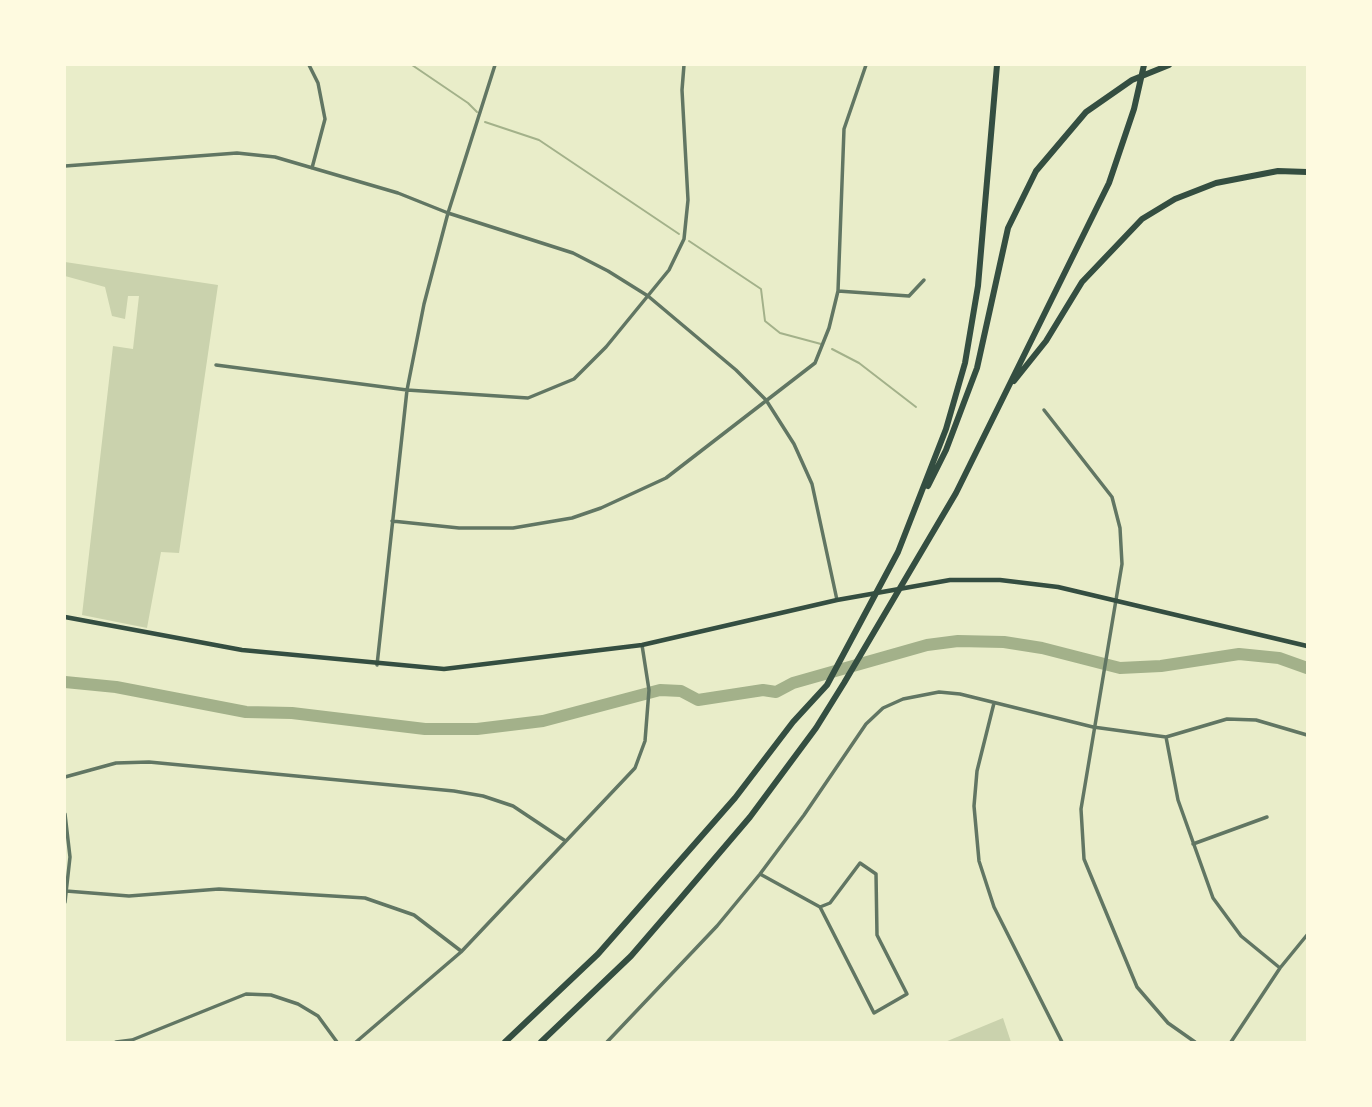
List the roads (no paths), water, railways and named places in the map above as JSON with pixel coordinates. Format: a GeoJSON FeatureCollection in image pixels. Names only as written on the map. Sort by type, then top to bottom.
{"type":"FeatureCollection","features":[{"type":"Feature","properties":{"kind":"highway"},"geometry":{"type":"LineString","coordinates":[[505,1042],[606,945],[735,798],[793,722],[827,685],[898,552],[946,429],[973,321],[997,65]]}},
{"type":"Feature","properties":{"kind":"highway"},"geometry":{"type":"LineString","coordinates":[[541,1042],[631,956],[750,817],[816,728],[844,683],[918,559],[1006,391],[1109,183],[1135,110],[1144,65]]}},
{"type":"Feature","properties":{"kind":"highway"},"geometry":{"type":"LineString","coordinates":[[911,518],[946,450],[977,368],[1009,228],[1029,183],[1044,158],[1086,112],[1132,80],[1169,65]]}},
{"type":"Feature","properties":{"kind":"highway"},"geometry":{"type":"LineString","coordinates":[[1006,391],[1046,341],[1082,282],[1142,219],[1175,199],[1216,183],[1278,171],[1307,172]]}},
{"type":"Feature","properties":{"kind":"main road"},"geometry":{"type":"LineString","coordinates":[[65,617],[242,650],[377,665],[444,669],[642,645],[837,600],[950,580],[1000,580],[1058,587],[1307,646]]}},
{"type":"Feature","properties":{"kind":"street"},"geometry":{"type":"LineString","coordinates":[[309,65],[318,83],[325,119],[312,168]]}},
{"type":"Feature","properties":{"kind":"street"},"geometry":{"type":"LineString","coordinates":[[377,665],[407,390],[424,304],[448,214],[495,65]]}},
{"type":"Feature","properties":{"kind":"street"},"geometry":{"type":"LineString","coordinates":[[216,365],[407,390],[528,398],[574,380],[669,270],[684,239],[688,200],[682,90],[684,65]]}},
{"type":"Feature","properties":{"kind":"street"},"geometry":{"type":"LineString","coordinates":[[392,521],[459,528],[513,528],[572,518],[643,491],[666,478],[814,363],[830,328],[838,291],[844,129],[866,65]]}},
{"type":"Feature","properties":{"kind":"street"},"geometry":{"type":"LineString","coordinates":[[65,166],[237,153],[275,157],[398,193],[448,214],[573,253],[648,296],[736,370],[766,400],[794,444],[812,484],[837,600]]}},
{"type":"Feature","properties":{"kind":"street"},"geometry":{"type":"LineString","coordinates":[[838,291],[909,296],[924,281]]}},
{"type":"Feature","properties":{"kind":"street"},"geometry":{"type":"LineString","coordinates":[[1044,410],[1112,497],[1120,528],[1122,564],[1081,809],[1084,859],[1137,987],[1168,1024],[1195,1042]]}},
{"type":"Feature","properties":{"kind":"street"},"geometry":{"type":"LineString","coordinates":[[356,1042],[461,952],[564,840],[635,768],[645,741],[649,690],[642,645]]}},
{"type":"Feature","properties":{"kind":"street"},"geometry":{"type":"LineString","coordinates":[[607,1042],[717,926],[760,874],[866,724],[883,708],[903,699],[939,692],[1093,727],[1166,737],[1227,719],[1256,720],[1307,735]]}},
{"type":"Feature","properties":{"kind":"street"},"geometry":{"type":"LineString","coordinates":[[994,703],[977,771],[974,806],[979,861],[994,907],[1062,1042]]}},
{"type":"Feature","properties":{"kind":"street"},"geometry":{"type":"LineString","coordinates":[[1166,737],[1178,800],[1213,898],[1241,936],[1280,968]]}},
{"type":"Feature","properties":{"kind":"street"},"geometry":{"type":"LineString","coordinates":[[65,777],[116,763],[149,762],[454,791],[483,796],[513,806],[564,840]]}},
{"type":"Feature","properties":{"kind":"street"},"geometry":{"type":"LineString","coordinates":[[65,814],[69,857],[65,902]]}},
{"type":"Feature","properties":{"kind":"street"},"geometry":{"type":"LineString","coordinates":[[1193,844],[1267,817]]}},
{"type":"Feature","properties":{"kind":"street"},"geometry":{"type":"LineString","coordinates":[[760,874],[820,907],[874,1013],[907,994],[877,935],[876,874],[860,863],[830,903],[820,907]]}},
{"type":"Feature","properties":{"kind":"street"},"geometry":{"type":"LineString","coordinates":[[66,891],[129,896],[219,889],[365,898],[414,915],[461,952]]}},
{"type":"Feature","properties":{"kind":"street"},"geometry":{"type":"LineString","coordinates":[[1231,1042],[1280,968],[1307,935]]}},
{"type":"Feature","properties":{"kind":"street"},"geometry":{"type":"LineString","coordinates":[[116,1042],[132,1040],[246,994],[271,995],[298,1004],[318,1016],[337,1042]]}},
{"type":"Feature","properties":{"kind":"waterway"},"geometry":{"type":"LineString","coordinates":[[412,65],[477,112]]}},
{"type":"Feature","properties":{"kind":"waterway"},"geometry":{"type":"LineString","coordinates":[[485,122],[539,140],[679,234]]}},
{"type":"Feature","properties":{"kind":"waterway"},"geometry":{"type":"LineString","coordinates":[[689,241],[761,289],[765,321],[780,333],[821,344]]}},
{"type":"Feature","properties":{"kind":"waterway"},"geometry":{"type":"LineString","coordinates":[[832,349],[859,363],[916,407]]}},
{"type":"Feature","properties":{"kind":"waterway"},"geometry":{"type":"LineString","coordinates":[[65,682],[116,687],[246,712],[292,713],[425,729],[477,729],[543,721],[660,690],[681,691],[698,700],[763,690],[776,692],[793,683],[927,645],[958,641],[1004,642],[1042,648],[1120,668],[1161,666],[1239,654],[1279,658],[1307,668]]}}]}
